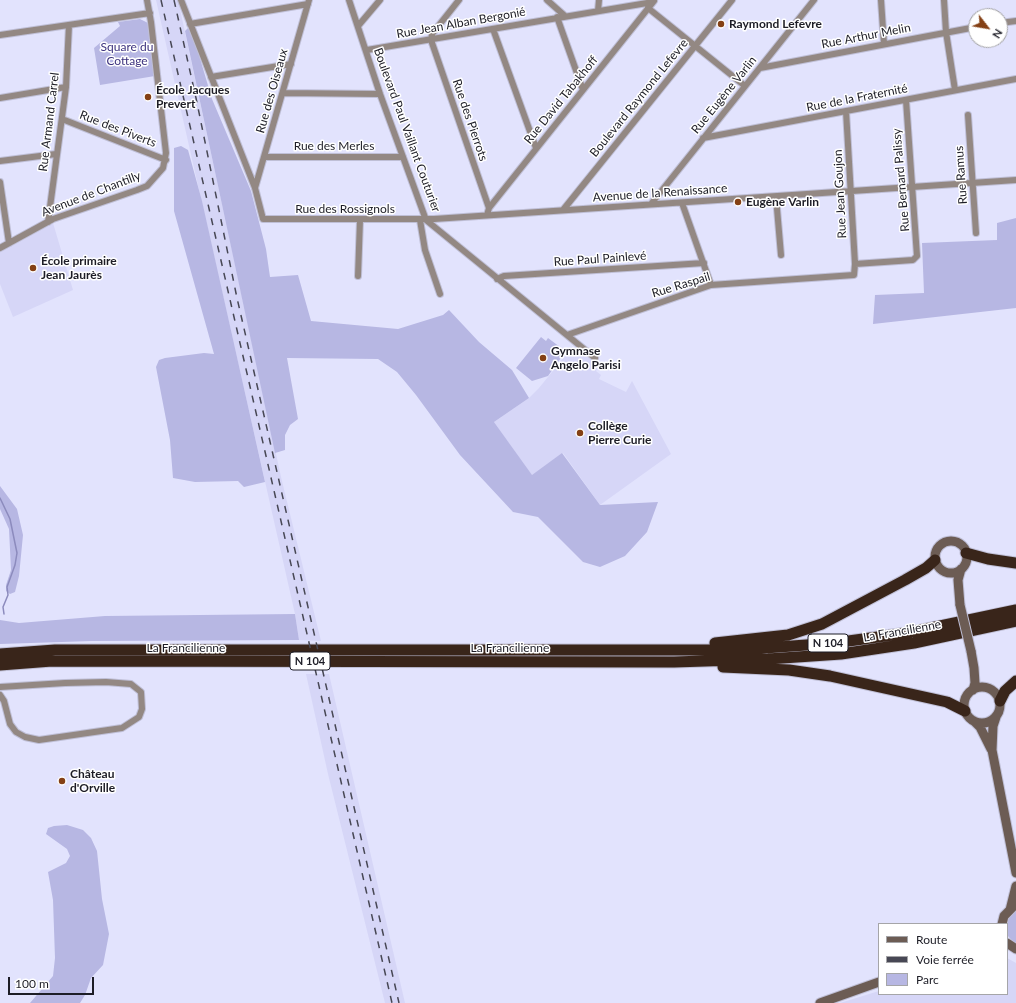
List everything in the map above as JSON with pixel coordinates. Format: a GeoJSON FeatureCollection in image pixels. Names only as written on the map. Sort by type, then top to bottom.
{"type":"FeatureCollection","features":[{"type":"Feature","properties":{"kind":"highway"},"geometry":{"type":"LineString","coordinates":[[966,552],[988,559],[1016,563]]}},
{"type":"Feature","properties":{"kind":"highway"},"geometry":{"type":"LineString","coordinates":[[636,649],[652,645],[721,643],[788,635],[822,624],[926,568],[935,560]]}},
{"type":"Feature","properties":{"kind":"highway","name":"La Francilienne"},"geometry":{"type":"LineString","coordinates":[[0,654],[63,650],[737,650],[834,643],[907,633],[1016,610]]}},
{"type":"Feature","properties":{"kind":"highway","name":"La Francilienne"},"geometry":{"type":"LineString","coordinates":[[0,665],[52,661],[165,660],[674,662],[768,659],[841,654],[914,643],[1016,621]]}},
{"type":"Feature","properties":{"kind":"highway"},"geometry":{"type":"LineString","coordinates":[[674,662],[678,666],[806,672],[925,696],[947,702],[965,711]]}},
{"type":"Feature","properties":{"kind":"highway"},"geometry":{"type":"LineString","coordinates":[[1000,701],[1005,691],[1016,681]]}},
{"type":"Feature","properties":{"kind":"street"},"geometry":{"type":"LineString","coordinates":[[147,0],[150,13],[166,160]]}},
{"type":"Feature","properties":{"kind":"street"},"geometry":{"type":"LineString","coordinates":[[181,0],[255,188]]}},
{"type":"Feature","properties":{"kind":"street","name":"Boulevard Paul Vaillant Couturier"},"geometry":{"type":"LineString","coordinates":[[349,0],[423,220],[595,358]]}},
{"type":"Feature","properties":{"kind":"street"},"geometry":{"type":"LineString","coordinates":[[358,26],[380,0]]}},
{"type":"Feature","properties":{"kind":"street"},"geometry":{"type":"LineString","coordinates":[[431,40],[432,34],[459,0]]}},
{"type":"Feature","properties":{"kind":"street"},"geometry":{"type":"LineString","coordinates":[[547,0],[565,16]]}},
{"type":"Feature","properties":{"kind":"street"},"geometry":{"type":"LineString","coordinates":[[598,11],[599,0]]}},
{"type":"Feature","properties":{"kind":"street","name":"Boulevard Raymond Lefevre"},"geometry":{"type":"LineString","coordinates":[[563,210],[732,0]]}},
{"type":"Feature","properties":{"kind":"street","name":"Rue Eugène Varlin"},"geometry":{"type":"LineString","coordinates":[[651,204],[814,0]]}},
{"type":"Feature","properties":{"kind":"street"},"geometry":{"type":"LineString","coordinates":[[881,0],[884,44]]}},
{"type":"Feature","properties":{"kind":"street"},"geometry":{"type":"LineString","coordinates":[[944,0],[946,32],[955,90]]}},
{"type":"Feature","properties":{"kind":"street","name":"Rue Jean Alban Bergonié"},"geometry":{"type":"LineString","coordinates":[[367,50],[654,1]]}},
{"type":"Feature","properties":{"kind":"street","name":"Rue David Tabakhoff"},"geometry":{"type":"LineString","coordinates":[[487,215],[489,208],[654,1]]}},
{"type":"Feature","properties":{"kind":"street"},"geometry":{"type":"LineString","coordinates":[[190,24],[308,2]]}},
{"type":"Feature","properties":{"kind":"street","name":"Rue des Oiseaux"},"geometry":{"type":"LineString","coordinates":[[255,188],[308,2]]}},
{"type":"Feature","properties":{"kind":"street"},"geometry":{"type":"LineString","coordinates":[[648,8],[696,45],[745,86]]}},
{"type":"Feature","properties":{"kind":"street"},"geometry":{"type":"LineString","coordinates":[[0,35],[150,13]]}},
{"type":"Feature","properties":{"kind":"street"},"geometry":{"type":"LineString","coordinates":[[557,17],[583,90]]}},
{"type":"Feature","properties":{"kind":"street","name":"Rue Armand Carrel"},"geometry":{"type":"LineString","coordinates":[[48,222],[66,87],[69,25]]}},
{"type":"Feature","properties":{"kind":"street","name":"Rue Arthur Melin"},"geometry":{"type":"LineString","coordinates":[[760,68],[968,28]]}},
{"type":"Feature","properties":{"kind":"street"},"geometry":{"type":"LineString","coordinates":[[493,29],[536,148]]}},
{"type":"Feature","properties":{"kind":"street","name":"Rue des Pierrots"},"geometry":{"type":"LineString","coordinates":[[431,40],[489,208]]}},
{"type":"Feature","properties":{"kind":"street"},"geometry":{"type":"LineString","coordinates":[[211,77],[291,64]]}},
{"type":"Feature","properties":{"kind":"street","name":"Rue de la Fraternité"},"geometry":{"type":"LineString","coordinates":[[703,138],[1016,79]]}},
{"type":"Feature","properties":{"kind":"street"},"geometry":{"type":"LineString","coordinates":[[0,98],[66,87]]}},
{"type":"Feature","properties":{"kind":"street"},"geometry":{"type":"LineString","coordinates":[[283,93],[380,94]]}},
{"type":"Feature","properties":{"kind":"street","name":"Rue Bernard Palissy"},"geometry":{"type":"LineString","coordinates":[[855,264],[916,259],[917,244],[906,100]]}},
{"type":"Feature","properties":{"kind":"street","name":"Rue Jean Goujon"},"geometry":{"type":"LineString","coordinates":[[846,111],[851,185],[849,191],[855,264],[854,275]]}},
{"type":"Feature","properties":{"kind":"street","name":"Rue Ramus"},"geometry":{"type":"LineString","coordinates":[[968,115],[976,233]]}},
{"type":"Feature","properties":{"kind":"street","name":"Rue des Piverts"},"geometry":{"type":"LineString","coordinates":[[62,119],[166,160]]}},
{"type":"Feature","properties":{"kind":"street"},"geometry":{"type":"LineString","coordinates":[[0,161],[56,154]]}},
{"type":"Feature","properties":{"kind":"street","name":"Rue des Merles"},"geometry":{"type":"LineString","coordinates":[[265,157],[403,157]]}},
{"type":"Feature","properties":{"kind":"street","name":"Avenue de Chantilly"},"geometry":{"type":"LineString","coordinates":[[0,248],[48,222],[147,186],[159,174],[166,160]]}},
{"type":"Feature","properties":{"kind":"street","name":"Avenue de la Renaissance"},"geometry":{"type":"LineString","coordinates":[[423,220],[1016,180]]}},
{"type":"Feature","properties":{"kind":"street"},"geometry":{"type":"LineString","coordinates":[[0,182],[9,243]]}},
{"type":"Feature","properties":{"kind":"street","name":"Rue des Rossignols"},"geometry":{"type":"LineString","coordinates":[[255,188],[263,220],[423,220]]}},
{"type":"Feature","properties":{"kind":"street"},"geometry":{"type":"LineString","coordinates":[[776,197],[781,255]]}},
{"type":"Feature","properties":{"kind":"street"},"geometry":{"type":"LineString","coordinates":[[682,203],[712,285]]}},
{"type":"Feature","properties":{"kind":"street"},"geometry":{"type":"LineString","coordinates":[[358,276],[360,220]]}},
{"type":"Feature","properties":{"kind":"street"},"geometry":{"type":"LineString","coordinates":[[423,220],[425,250],[440,294]]}},
{"type":"Feature","properties":{"kind":"street","name":"Rue Paul Painlevé"},"geometry":{"type":"LineString","coordinates":[[497,279],[504,276],[704,263]]}},
{"type":"Feature","properties":{"kind":"street","name":"Rue Raspail"},"geometry":{"type":"LineString","coordinates":[[567,334],[712,285],[854,275]]}},
{"type":"Feature","properties":{"kind":"street"},"geometry":{"type":"LineString","coordinates":[[960,605],[958,580],[961,569],[965,563],[966,552],[960,544],[949,541],[940,545],[936,550],[935,560],[939,569],[949,573],[961,569]]}},
{"type":"Feature","properties":{"kind":"street"},"geometry":{"type":"LineString","coordinates":[[949,573],[957,589],[974,668],[973,690]]}},
{"type":"Feature","properties":{"kind":"street"},"geometry":{"type":"LineString","coordinates":[[970,651],[983,687]]}},
{"type":"Feature","properties":{"kind":"street"},"geometry":{"type":"LineString","coordinates":[[0,687],[106,682],[131,684],[141,692],[142,709],[139,717],[122,728],[50,740],[39,740],[25,738],[16,732],[10,724],[4,701],[0,695]]}},
{"type":"Feature","properties":{"kind":"street"},"geometry":{"type":"LineString","coordinates":[[992,750],[980,727],[965,711],[965,699],[973,690],[983,687],[994,691],[1000,701],[1000,706],[992,726],[992,750],[1016,873]]}},
{"type":"Feature","properties":{"kind":"street"},"geometry":{"type":"LineString","coordinates":[[973,720],[985,723],[996,717]]}},
{"type":"Feature","properties":{"kind":"street"},"geometry":{"type":"LineString","coordinates":[[1002,923],[1004,916],[1013,908],[1016,886]]}},
{"type":"Feature","properties":{"kind":"street"},"geometry":{"type":"LineString","coordinates":[[820,1003],[878,982]]}},
{"type":"Feature","properties":{"kind":"shaded area"},"geometry":{"type":"Polygon","coordinates":[[[156,0],[178,0],[281,477],[321,641],[299,640],[295,614],[156,0]]]}},
{"type":"Feature","properties":{"kind":"shaded area","name":"École primaire Jean Jaurès"},"geometry":{"type":"Polygon","coordinates":[[[53,223],[73,290],[13,317],[0,284],[0,252],[53,223]]]}},
{"type":"Feature","properties":{"kind":"shaded area","name":"Collège Pierre Curie"},"geometry":{"type":"Polygon","coordinates":[[[577,349],[598,365],[596,371],[601,375],[599,379],[626,392],[632,381],[671,454],[600,505],[563,453],[532,476],[494,422],[529,398],[569,351],[572,354],[577,349]]]}},
{"type":"Feature","properties":{"kind":"shaded area"},"geometry":{"type":"Polygon","coordinates":[[[306,674],[329,674],[405,1003],[385,1003],[328,774],[306,674]]]}},
{"type":"Feature","properties":{"kind":"shaded area"},"geometry":{"type":"Polygon","coordinates":[[[1008,959],[1016,963],[1016,1003],[840,1003],[878,991],[878,995],[1008,995],[1008,959]]]}},
{"type":"Feature","properties":{"kind":"green space","name":"Square du Cottage"},"geometry":{"type":"Polygon","coordinates":[[[140,19],[150,24],[155,76],[100,85],[94,48],[120,26],[118,22],[140,19]]]}},
{"type":"Feature","properties":{"kind":"green space"},"geometry":{"type":"Polygon","coordinates":[[[189,27],[191,28],[212,99],[251,191],[266,249],[270,277],[298,275],[311,321],[398,329],[443,315],[449,310],[479,342],[512,370],[529,398],[494,422],[532,475],[562,453],[600,505],[658,502],[647,532],[625,556],[600,567],[583,562],[538,517],[513,512],[460,455],[416,395],[397,372],[378,359],[287,358],[298,419],[290,425],[285,435],[285,450],[275,453],[185,31],[189,27]]]}},
{"type":"Feature","properties":{"kind":"green space"},"geometry":{"type":"Polygon","coordinates":[[[181,146],[188,150],[202,201],[265,482],[244,487],[238,481],[195,482],[173,478],[170,440],[156,367],[159,360],[165,358],[204,353],[214,354],[174,211],[174,148],[181,146]]]}},
{"type":"Feature","properties":{"kind":"green space"},"geometry":{"type":"Polygon","coordinates":[[[1016,218],[1016,308],[873,324],[875,295],[924,293],[922,243],[997,240],[997,223],[1016,218]]]}},
{"type":"Feature","properties":{"kind":"green space","name":"Gymnase Angelo Parisi"},"geometry":{"type":"Polygon","coordinates":[[[541,337],[546,341],[548,338],[560,347],[558,350],[563,355],[548,376],[532,381],[516,368],[541,337]]]}},
{"type":"Feature","properties":{"kind":"green space"},"geometry":{"type":"Polygon","coordinates":[[[0,486],[17,509],[23,535],[19,576],[15,592],[10,594],[6,591],[6,585],[11,570],[9,529],[0,509],[0,486]]]}},
{"type":"Feature","properties":{"kind":"green space"},"geometry":{"type":"Polygon","coordinates":[[[295,614],[299,640],[92,641],[0,644],[0,620],[19,623],[105,616],[295,614]]]}},
{"type":"Feature","properties":{"kind":"green space"},"geometry":{"type":"Polygon","coordinates":[[[67,825],[83,830],[91,838],[97,851],[102,899],[109,934],[103,965],[91,978],[85,995],[80,1003],[30,1003],[53,976],[55,958],[53,900],[48,872],[66,863],[70,856],[67,849],[46,834],[48,828],[67,825]]]}},
{"type":"Feature","properties":{"kind":"green space"},"geometry":{"type":"Polygon","coordinates":[[[1016,911],[1016,945],[1008,936],[1008,923],[1006,923],[1010,916],[1016,911]]]}},
{"type":"Feature","properties":{"kind":"waterway"},"geometry":{"type":"LineString","coordinates":[[0,498],[10,519],[17,553],[15,565],[7,587],[8,595],[3,607],[4,614]]}},
{"type":"Feature","properties":{"kind":"railway"},"geometry":{"type":"LineString","coordinates":[[161,0],[392,1003]]}},
{"type":"Feature","properties":{"kind":"railway"},"geometry":{"type":"LineString","coordinates":[[174,0],[196,98],[237,298],[399,1003]]}},
{"type":"Feature","properties":{"kind":"place","name":"Raymond Lefevre"},"geometry":{"type":"Point","coordinates":[721,24]}},
{"type":"Feature","properties":{"kind":"place","name":"École Jacques Prevert"},"geometry":{"type":"Point","coordinates":[148,97]}},
{"type":"Feature","properties":{"kind":"place","name":"Eugène Varlin"},"geometry":{"type":"Point","coordinates":[738,202]}},
{"type":"Feature","properties":{"kind":"place","name":"École primaire Jean Jaurès"},"geometry":{"type":"Point","coordinates":[33,268]}},
{"type":"Feature","properties":{"kind":"place","name":"Gymnase Angelo Parisi"},"geometry":{"type":"Point","coordinates":[543,358]}},
{"type":"Feature","properties":{"kind":"place","name":"Collège Pierre Curie"},"geometry":{"type":"Point","coordinates":[580,433]}},
{"type":"Feature","properties":{"kind":"place","name":"Château d'Orville"},"geometry":{"type":"Point","coordinates":[62,781]}}]}
